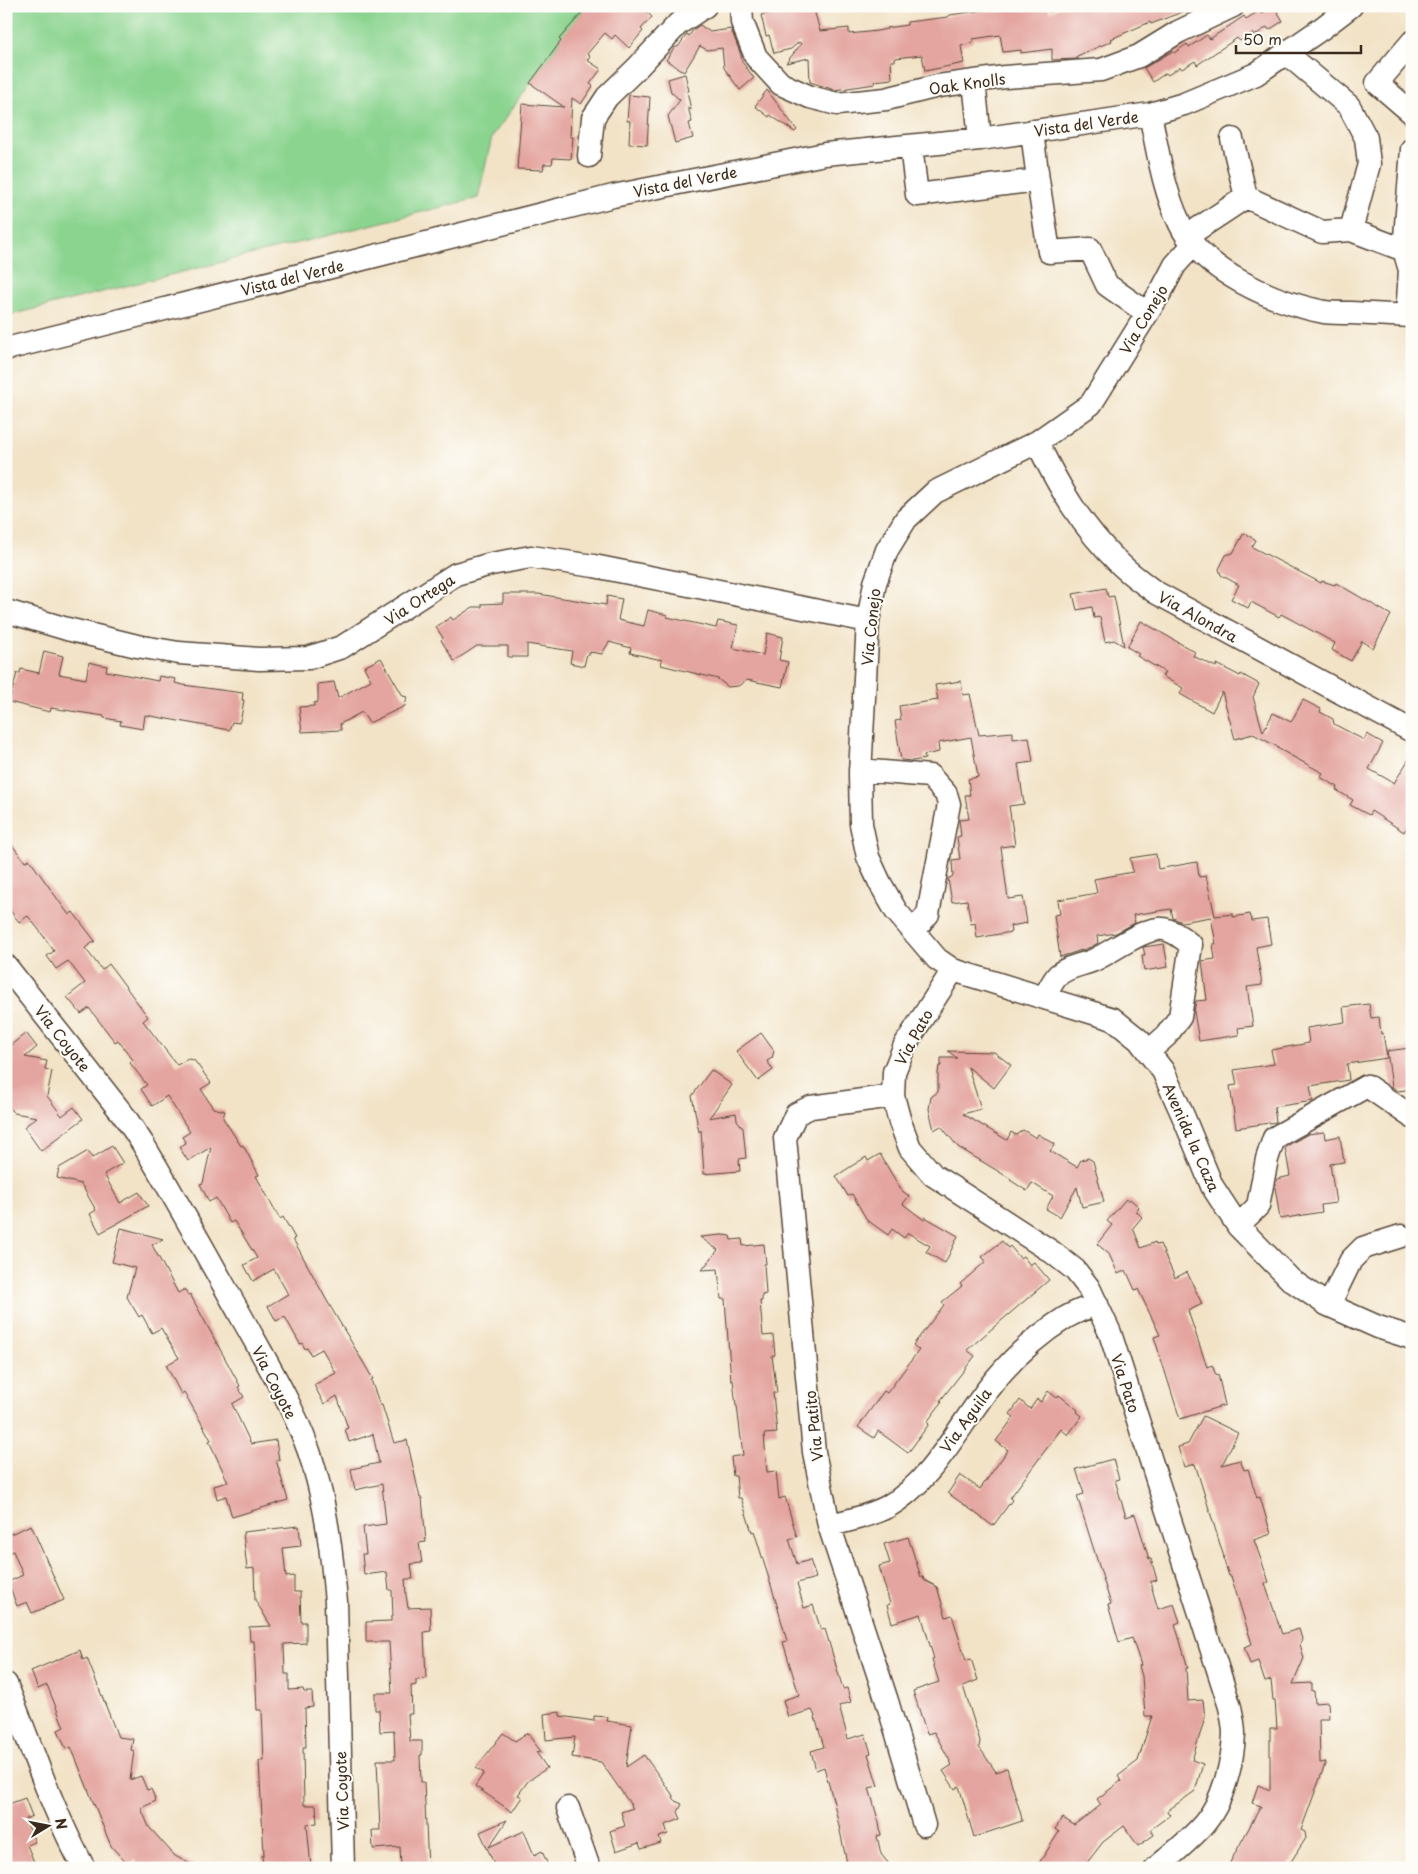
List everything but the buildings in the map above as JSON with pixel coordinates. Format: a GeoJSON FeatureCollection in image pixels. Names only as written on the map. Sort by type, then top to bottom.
{"type":"FeatureCollection","features":[{"type":"Feature","properties":{"kind":"street"},"geometry":{"type":"LineString","coordinates":[[589,156],[593,118],[607,96],[678,24],[705,6]]}},
{"type":"Feature","properties":{"kind":"street","name":"Oak Knolls"},"geometry":{"type":"LineString","coordinates":[[741,6],[742,22],[756,57],[781,84],[810,97],[837,104],[886,99],[938,86],[1005,77],[1101,70],[1139,56],[1178,32],[1227,8]]}},
{"type":"Feature","properties":{"kind":"street","name":"Vista del Verde"},"geometry":{"type":"LineString","coordinates":[[6,350],[613,196],[825,154],[980,139],[1150,114],[1184,104],[1256,74],[1351,6]]}},
{"type":"Feature","properties":{"kind":"street"},"geometry":{"type":"LineString","coordinates":[[1412,42],[1377,84],[1412,113]]}},
{"type":"Feature","properties":{"kind":"street"},"geometry":{"type":"LineString","coordinates":[[1286,53],[1349,106],[1366,138],[1369,164],[1351,230]]}},
{"type":"Feature","properties":{"kind":"street"},"geometry":{"type":"LineString","coordinates":[[974,81],[980,139]]}},
{"type":"Feature","properties":{"kind":"street"},"geometry":{"type":"LineString","coordinates":[[1150,114],[1166,192],[1180,224],[1190,241],[1241,282],[1279,300],[1326,312],[1410,316],[1410,270],[1404,250],[1412,149]]}},
{"type":"Feature","properties":{"kind":"street"},"geometry":{"type":"LineString","coordinates":[[1032,131],[1049,252],[1090,249],[1107,285],[1148,313]]}},
{"type":"Feature","properties":{"kind":"street"},"geometry":{"type":"LineString","coordinates":[[1232,139],[1246,197],[1322,232],[1351,230],[1404,250]]}},
{"type":"Feature","properties":{"kind":"street"},"geometry":{"type":"LineString","coordinates":[[910,146],[917,195],[1038,180]]}},
{"type":"Feature","properties":{"kind":"street","name":"Via Conejo"},"geometry":{"type":"LineString","coordinates":[[953,970],[937,959],[896,911],[868,857],[861,824],[860,770],[868,621],[874,583],[886,550],[906,518],[935,492],[1037,442],[1091,404],[1190,241],[1246,197]]}},
{"type":"Feature","properties":{"kind":"street","name":"Via Alondra"},"geometry":{"type":"LineString","coordinates":[[1037,442],[1056,481],[1075,512],[1098,542],[1120,565],[1148,587],[1258,649],[1412,731]]}},
{"type":"Feature","properties":{"kind":"street","name":"Via Ortega"},"geometry":{"type":"LineString","coordinates":[[6,611],[67,629],[137,646],[179,653],[259,659],[308,658],[342,647],[456,574],[491,564],[531,557],[594,566],[868,621]]}},
{"type":"Feature","properties":{"kind":"street"},"geometry":{"type":"LineString","coordinates":[[860,770],[930,776],[946,794],[949,804],[928,914],[913,932]]}},
{"type":"Feature","properties":{"kind":"street"},"geometry":{"type":"LineString","coordinates":[[1044,998],[1058,975],[1070,968],[1086,964],[1107,954],[1143,933],[1164,929],[1182,937],[1191,945],[1180,1017],[1166,1036],[1148,1052]]}},
{"type":"Feature","properties":{"kind":"street","name":"Via Coyote"},"geometry":{"type":"LineString","coordinates":[[6,966],[125,1117],[144,1144],[266,1361],[296,1422],[314,1465],[324,1504],[335,1593],[343,1868]]}},
{"type":"Feature","properties":{"kind":"street","name":"Avenida la Caza"},"geometry":{"type":"LineString","coordinates":[[953,970],[1113,1019],[1139,1040],[1162,1071],[1212,1186],[1238,1226],[1291,1280],[1329,1305],[1378,1327],[1412,1338]]}},
{"type":"Feature","properties":{"kind":"street","name":"Via Pato"},"geometry":{"type":"LineString","coordinates":[[953,970],[905,1045],[894,1072],[893,1096],[900,1122],[910,1148],[934,1175],[1052,1252],[1075,1270],[1088,1288],[1110,1333],[1230,1707],[1234,1732],[1232,1758],[1218,1800],[1205,1823],[1156,1868]]}},
{"type":"Feature","properties":{"kind":"street"},"geometry":{"type":"LineString","coordinates":[[1238,1226],[1258,1206],[1267,1159],[1274,1138],[1367,1086],[1412,1117]]}},
{"type":"Feature","properties":{"kind":"street","name":"Via Patito"},"geometry":{"type":"LineString","coordinates":[[893,1096],[811,1107],[796,1114],[785,1138],[814,1452],[829,1525],[887,1701],[924,1825]]}},
{"type":"Feature","properties":{"kind":"street"},"geometry":{"type":"LineString","coordinates":[[1329,1305],[1351,1260],[1363,1248],[1401,1236]]}},
{"type":"Feature","properties":{"kind":"street","name":"Via Aguila"},"geometry":{"type":"LineString","coordinates":[[829,1525],[862,1517],[887,1507],[906,1493],[927,1472],[994,1381],[1022,1350],[1066,1317],[1097,1304]]}},
{"type":"Feature","properties":{"kind":"street"},"geometry":{"type":"LineString","coordinates":[[6,1684],[48,1790],[84,1868]]}},
{"type":"Feature","properties":{"kind":"street"},"geometry":{"type":"LineString","coordinates":[[568,1808],[589,1868]]}},
{"type":"Feature","properties":{"kind":"green space"},"geometry":{"type":"Polygon","coordinates":[[[6,6],[586,6],[492,137],[478,198],[6,316],[6,6]]]}}]}
